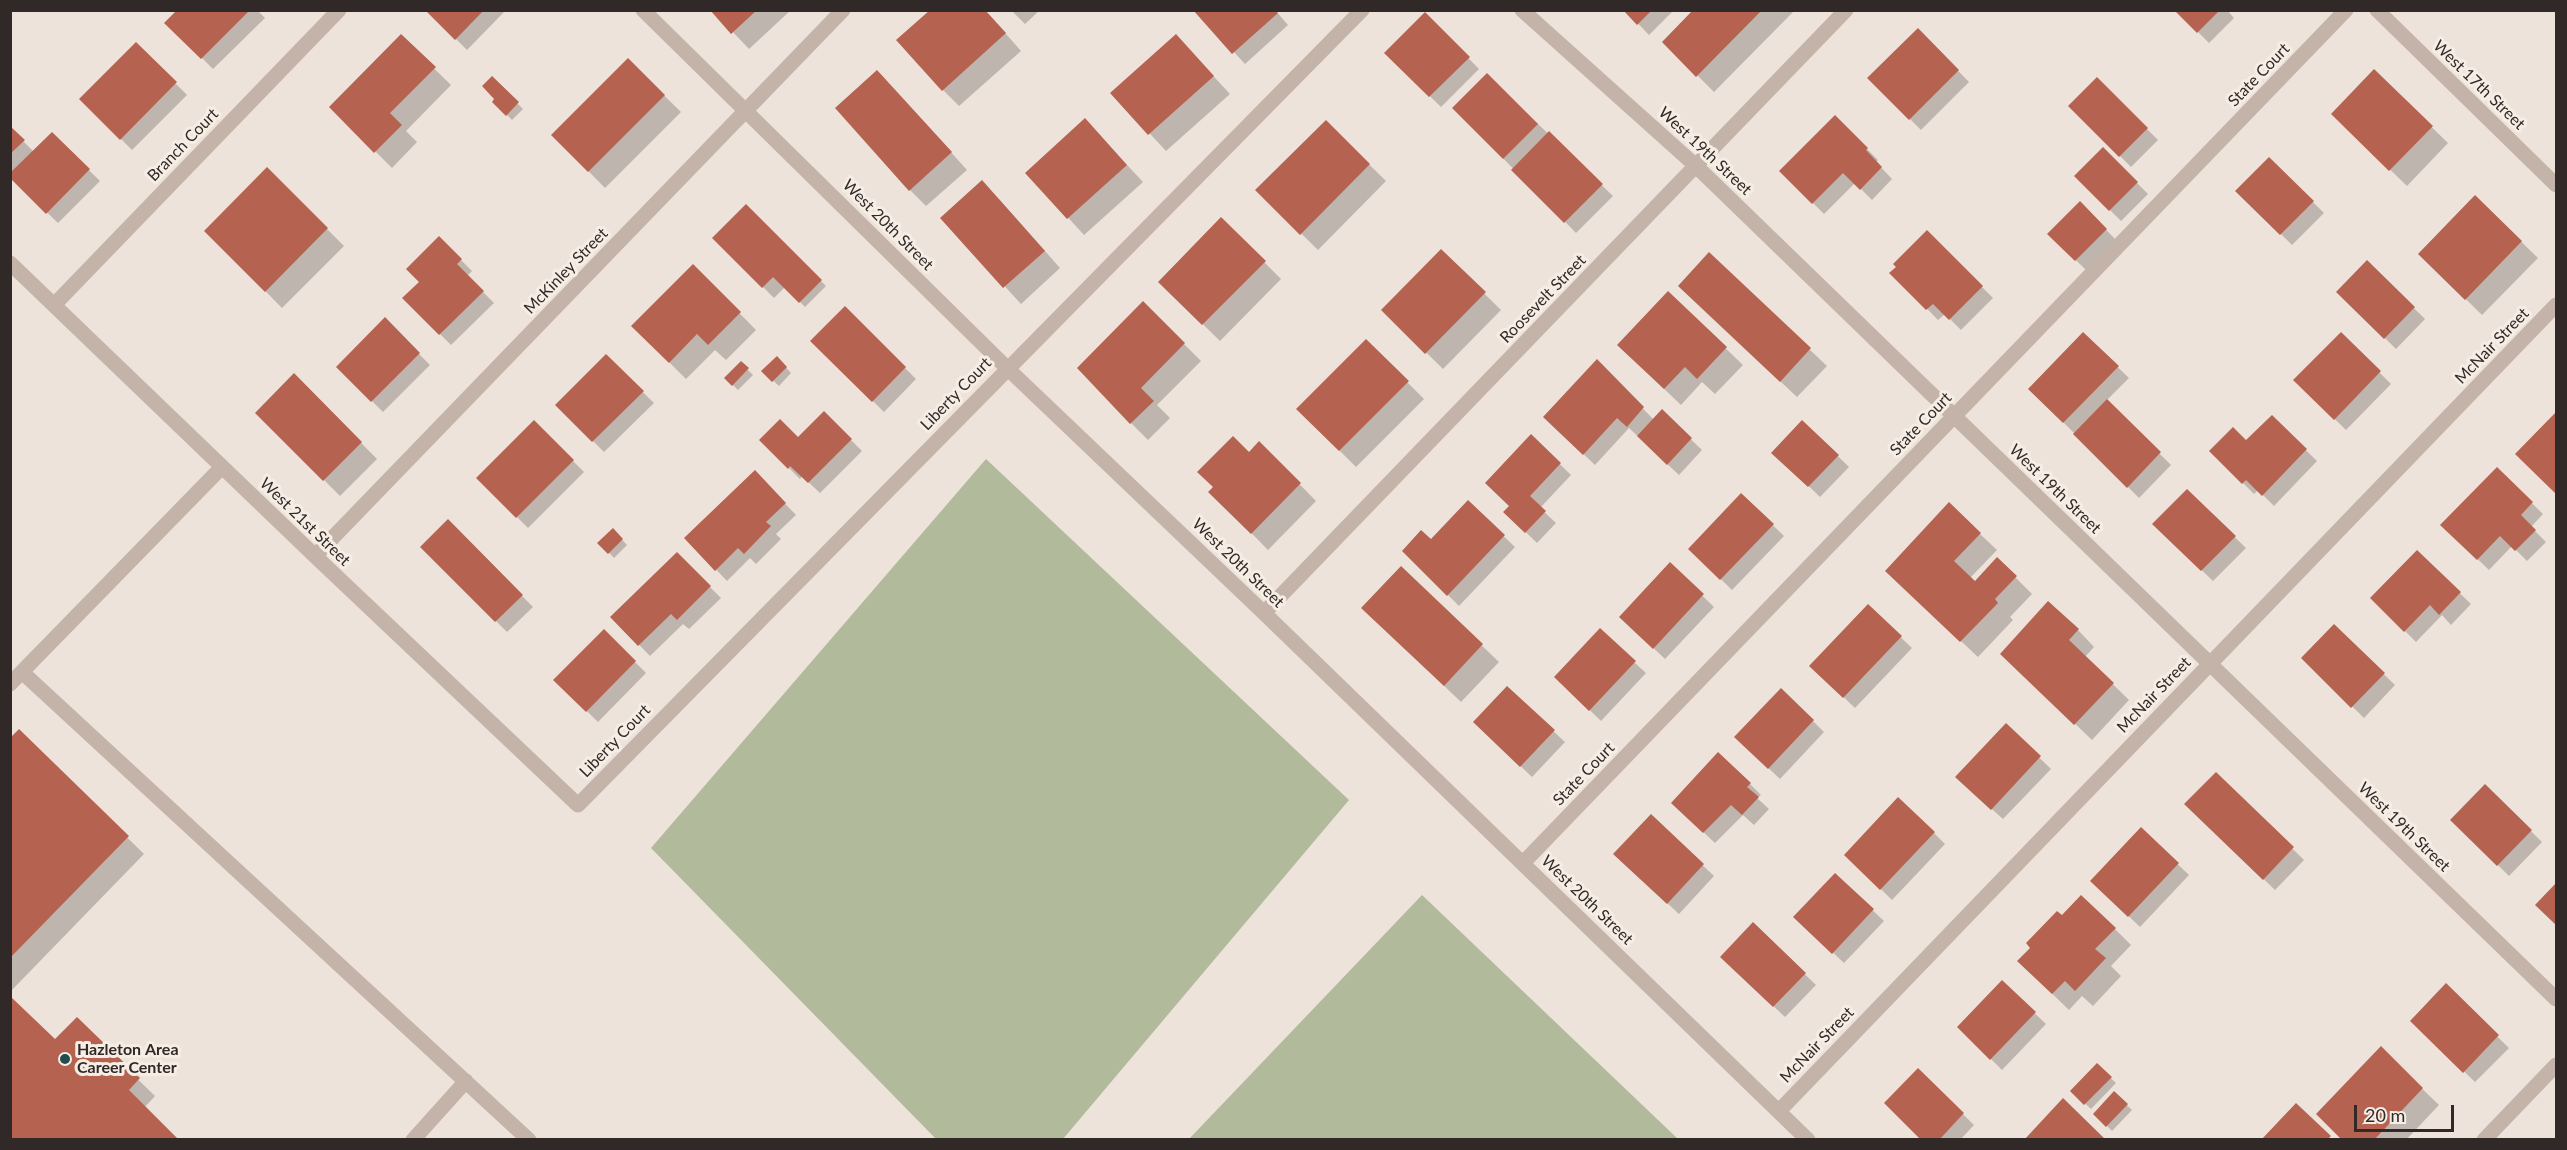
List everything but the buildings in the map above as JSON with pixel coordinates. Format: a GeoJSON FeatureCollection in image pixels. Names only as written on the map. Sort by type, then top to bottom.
{"type":"FeatureCollection","features":[{"type":"Feature","properties":{"kind":"street","name":"Branch Court"},"geometry":{"type":"LineString","coordinates":[[54,305],[339,10]]}},
{"type":"Feature","properties":{"kind":"street","name":"West 20th Street"},"geometry":{"type":"LineString","coordinates":[[643,10],[1007,368],[1264,613],[1808,1140]]}},
{"type":"Feature","properties":{"kind":"street","name":"McKinley Street"},"geometry":{"type":"LineString","coordinates":[[315,556],[843,10]]}},
{"type":"Feature","properties":{"kind":"street","name":"Liberty Court"},"geometry":{"type":"LineString","coordinates":[[578,805],[1362,10]]}},
{"type":"Feature","properties":{"kind":"street","name":"West 19th Street"},"geometry":{"type":"LineString","coordinates":[[1522,10],[1696,166],[2556,999]]}},
{"type":"Feature","properties":{"kind":"street","name":"Roosevelt Street"},"geometry":{"type":"LineString","coordinates":[[1264,613],[1846,10]]}},
{"type":"Feature","properties":{"kind":"street","name":"State Court"},"geometry":{"type":"LineString","coordinates":[[1523,863],[2346,10]]}},
{"type":"Feature","properties":{"kind":"street","name":"West 17th Street"},"geometry":{"type":"LineString","coordinates":[[2377,10],[2556,185]]}},
{"type":"Feature","properties":{"kind":"street","name":"West 21st Street"},"geometry":{"type":"LineString","coordinates":[[10,263],[578,805]]}},
{"type":"Feature","properties":{"kind":"street","name":"McNair Street"},"geometry":{"type":"LineString","coordinates":[[1779,1111],[2556,305]]}},
{"type":"Feature","properties":{"kind":"street"},"geometry":{"type":"LineString","coordinates":[[10,684],[222,467]]}},
{"type":"Feature","properties":{"kind":"street"},"geometry":{"type":"LineString","coordinates":[[22,672],[529,1140]]}},
{"type":"Feature","properties":{"kind":"street"},"geometry":{"type":"LineString","coordinates":[[2484,1140],[2556,1065]]}},
{"type":"Feature","properties":{"kind":"street"},"geometry":{"type":"LineString","coordinates":[[413,1140],[466,1081]]}},
{"type":"Feature","properties":{"kind":"green space"},"geometry":{"type":"Polygon","coordinates":[[[986,459],[1349,800],[1063,1139],[936,1139],[651,848],[986,459]]]}},
{"type":"Feature","properties":{"kind":"green space"},"geometry":{"type":"Polygon","coordinates":[[[1422,895],[1678,1139],[1189,1139],[1422,895]]]}},
{"type":"Feature","properties":{"kind":"place","name":"Hazleton Area Career Center"},"geometry":{"type":"Point","coordinates":[65,1059]}}]}
